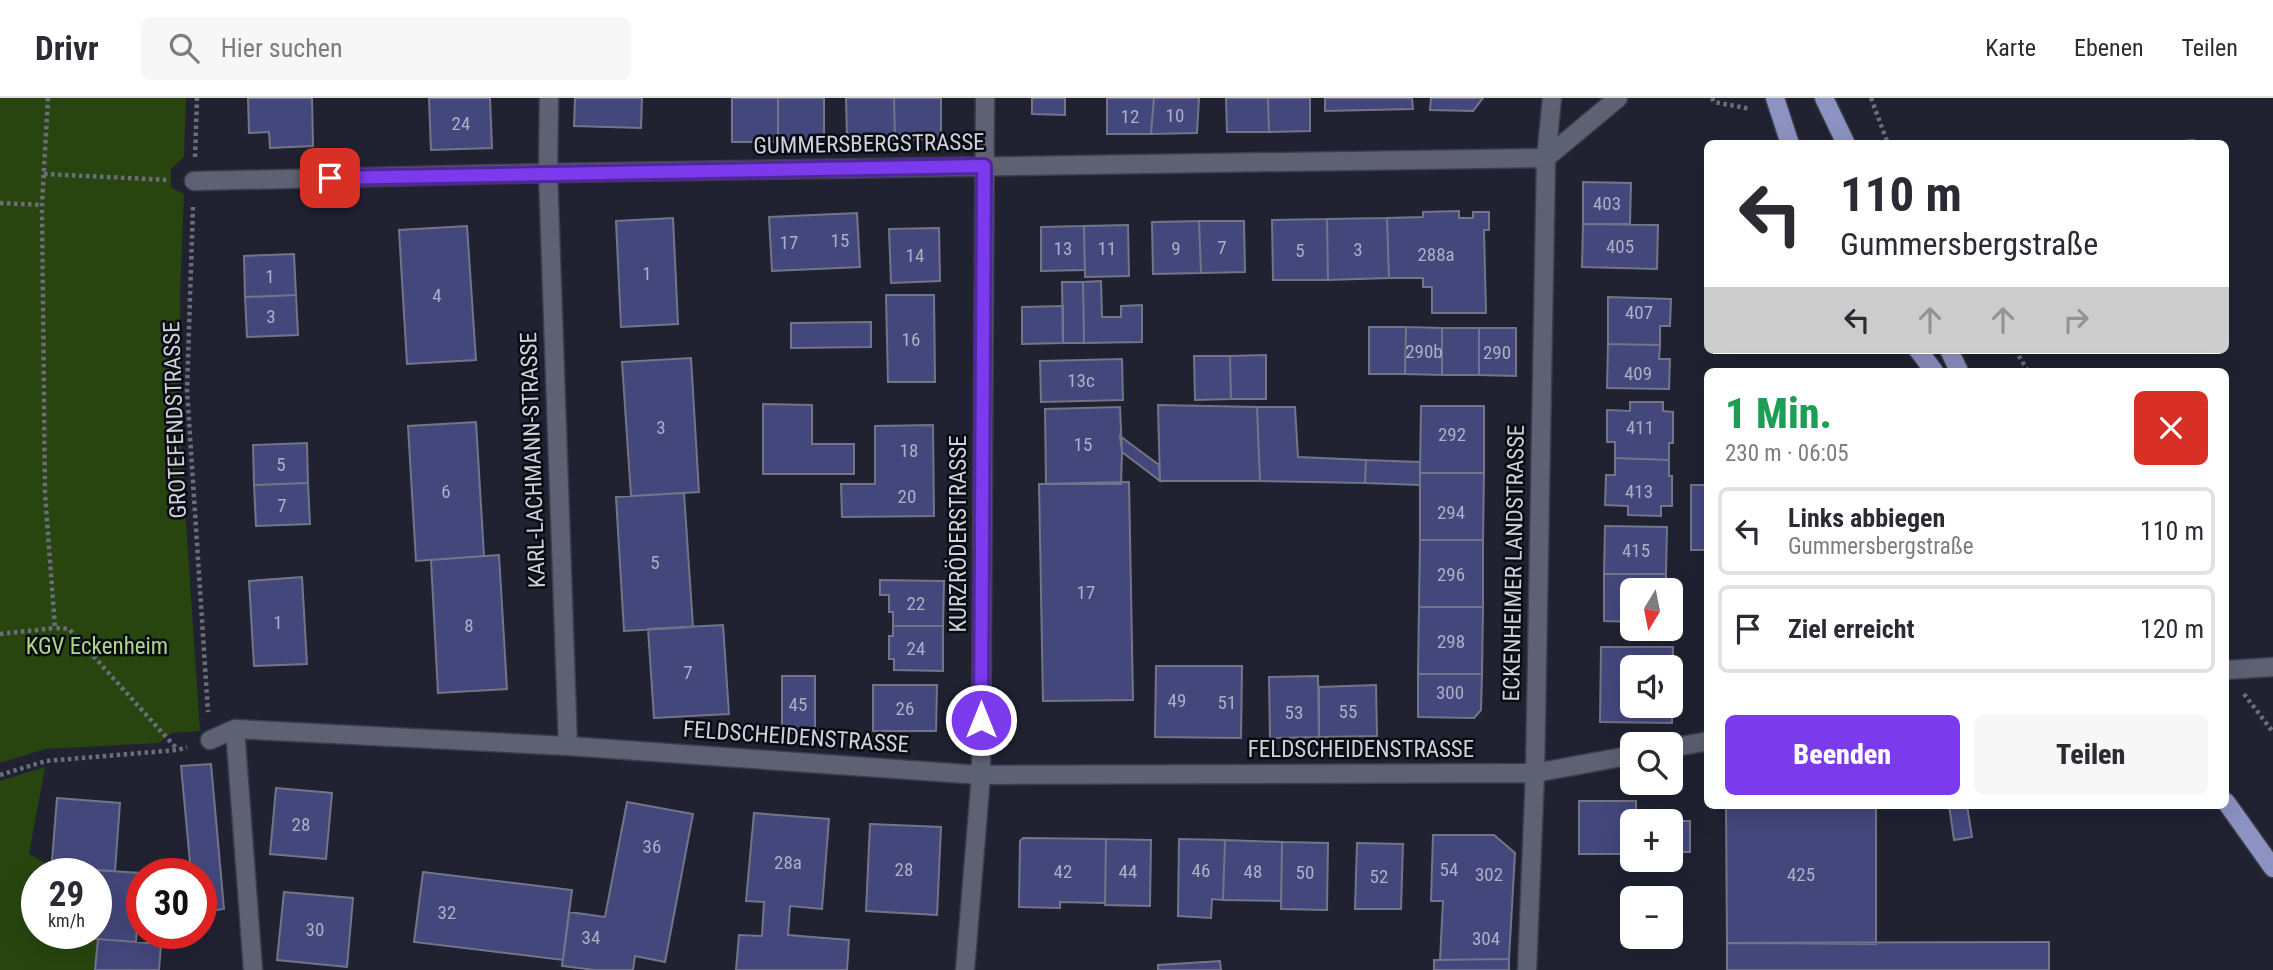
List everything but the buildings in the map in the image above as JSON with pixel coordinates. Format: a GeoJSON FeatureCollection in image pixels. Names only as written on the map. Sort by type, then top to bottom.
{"type":"FeatureCollection","features":[{"type":"Feature","properties":{"kind":"main road"},"geometry":{"type":"LineString","coordinates":[[1774,98],[1789,140]]}},
{"type":"Feature","properties":{"kind":"main road"},"geometry":{"type":"LineString","coordinates":[[1824,98],[1844,140]]}},
{"type":"Feature","properties":{"kind":"main road"},"geometry":{"type":"LineString","coordinates":[[2229,806],[2273,868]]}},
{"type":"Feature","properties":{"kind":"street","name":"KARL-LACHMANN-STRASSE"},"geometry":{"type":"LineString","coordinates":[[549,98],[548,173],[568,746]]}},
{"type":"Feature","properties":{"kind":"street","name":"KURZRÖDERSTRASSE"},"geometry":{"type":"LineString","coordinates":[[965,970],[981,775],[985,98]]}},
{"type":"Feature","properties":{"kind":"street","name":"ECKENHEIMER LANDSTRASSE"},"geometry":{"type":"LineString","coordinates":[[1527,970],[1535,773],[1546,158],[1552,98]]}},
{"type":"Feature","properties":{"kind":"street"},"geometry":{"type":"LineString","coordinates":[[1546,158],[1618,98]]}},
{"type":"Feature","properties":{"kind":"street","name":"GUMMERSBERGSTRASSE"},"geometry":{"type":"LineString","coordinates":[[194,181],[1546,158]]}},
{"type":"Feature","properties":{"kind":"street"},"geometry":{"type":"LineString","coordinates":[[2229,670],[2273,667]]}},
{"type":"Feature","properties":{"kind":"street"},"geometry":{"type":"LineString","coordinates":[[235,729],[253,970]]}},
{"type":"Feature","properties":{"kind":"street","name":"FELDSCHEIDENSTRASSE"},"geometry":{"type":"LineString","coordinates":[[209,740],[235,729],[568,746],[981,775],[1535,773],[1620,757]]}},
{"type":"Feature","properties":{"kind":"street"},"geometry":{"type":"LineString","coordinates":[[1683,746],[1704,742]]}},
{"type":"Feature","properties":{"kind":"path"},"geometry":{"type":"LineString","coordinates":[[48,98],[42,205],[45,494],[55,628]]}},
{"type":"Feature","properties":{"kind":"path","name":"GROTEFENDSTRASSE"},"geometry":{"type":"LineString","coordinates":[[197,98],[187,390],[209,740]]}},
{"type":"Feature","properties":{"kind":"path"},"geometry":{"type":"LineString","coordinates":[[1871,98],[1887,140]]}},
{"type":"Feature","properties":{"kind":"path"},"geometry":{"type":"LineString","coordinates":[[1713,100],[1749,110]]}},
{"type":"Feature","properties":{"kind":"path"},"geometry":{"type":"LineString","coordinates":[[44,174],[194,181]]}},
{"type":"Feature","properties":{"kind":"path"},"geometry":{"type":"LineString","coordinates":[[0,203],[42,205]]}},
{"type":"Feature","properties":{"kind":"path"},"geometry":{"type":"LineString","coordinates":[[0,634],[69,629],[177,750]]}},
{"type":"Feature","properties":{"kind":"path"},"geometry":{"type":"LineString","coordinates":[[2242,691],[2273,732]]}},
{"type":"Feature","properties":{"kind":"path"},"geometry":{"type":"LineString","coordinates":[[0,775],[46,761],[177,750],[209,740]]}},
{"type":"Feature","properties":{"kind":"green space","name":"KGV Eckenheim"},"geometry":{"type":"Polygon","coordinates":[[[0,98],[186,98],[184,157],[171,169],[171,187],[184,194],[180,297],[181,448],[200,731],[171,733],[159,743],[45,749],[0,763],[0,98]]]}},
{"type":"Feature","properties":{"kind":"green space"},"geometry":{"type":"Polygon","coordinates":[[[45,767],[29,854],[36,858],[21,858],[21,949],[97,949],[95,970],[0,970],[0,781],[45,767]]]}},
{"type":"Feature","properties":{"kind":"route"},"geometry":{"type":"LineString","coordinates":[[330,178],[984,166],[981,720]]}}]}
